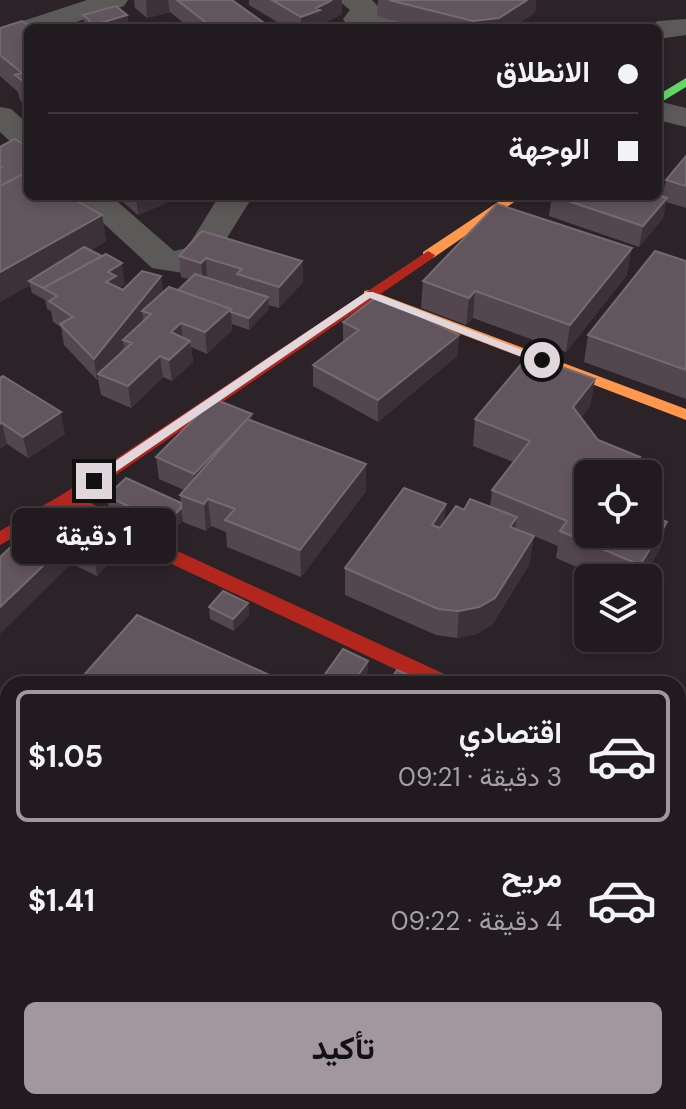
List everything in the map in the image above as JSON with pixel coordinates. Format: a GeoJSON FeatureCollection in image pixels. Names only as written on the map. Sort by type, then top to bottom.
{"type":"FeatureCollection","features":[{"type":"Feature","properties":{"kind":"street"},"geometry":{"type":"LineString","coordinates":[[41,24],[114,0]]}},
{"type":"Feature","properties":{"kind":"street"},"geometry":{"type":"LineString","coordinates":[[664,0],[686,11]]}},
{"type":"Feature","properties":{"kind":"street"},"geometry":{"type":"LineString","coordinates":[[353,16],[382,24]]}},
{"type":"Feature","properties":{"kind":"street"},"geometry":{"type":"LineString","coordinates":[[662,30],[686,27]]}},
{"type":"Feature","properties":{"kind":"street"},"geometry":{"type":"LineString","coordinates":[[0,38],[24,30]]}},
{"type":"Feature","properties":{"kind":"street"},"geometry":{"type":"LineString","coordinates":[[662,97],[686,82]]}},
{"type":"Feature","properties":{"kind":"street"},"geometry":{"type":"LineString","coordinates":[[662,111],[686,118]]}},
{"type":"Feature","properties":{"kind":"street"},"geometry":{"type":"LineString","coordinates":[[0,116],[24,137]]}},
{"type":"Feature","properties":{"kind":"street"},"geometry":{"type":"LineString","coordinates":[[95,200],[164,261],[183,262],[200,255],[234,200]]}},
{"type":"Feature","properties":{"kind":"street"},"geometry":{"type":"LineString","coordinates":[[0,539],[69,498],[510,200]]}},
{"type":"Feature","properties":{"kind":"street"},"geometry":{"type":"LineString","coordinates":[[369,294],[686,415]]}},
{"type":"Feature","properties":{"kind":"street"},"geometry":{"type":"LineString","coordinates":[[69,498],[165,553],[429,676]]}},
{"type":"Feature","properties":{"kind":"building"},"geometry":{"type":"Polygon","coordinates":[[[177,0],[232,0],[265,24],[208,24],[177,0]]]}},
{"type":"Feature","properties":{"kind":"building"},"geometry":{"type":"Polygon","coordinates":[[[272,0],[332,0],[316,8],[320,10],[301,17],[272,0]]]}},
{"type":"Feature","properties":{"kind":"building"},"geometry":{"type":"Polygon","coordinates":[[[389,0],[527,0],[499,18],[473,21],[389,0]]]}},
{"type":"Feature","properties":{"kind":"building"},"geometry":{"type":"Polygon","coordinates":[[[116,6],[127,15],[93,24],[83,15],[116,6]]]}},
{"type":"Feature","properties":{"kind":"building"},"geometry":{"type":"Polygon","coordinates":[[[22,21],[26,24],[24,82],[15,75],[22,73],[0,55],[0,28],[22,21]]]}},
{"type":"Feature","properties":{"kind":"building"},"geometry":{"type":"Polygon","coordinates":[[[15,139],[24,145],[24,174],[0,186],[2,167],[0,147],[15,139]]]}},
{"type":"Feature","properties":{"kind":"building"},"geometry":{"type":"Polygon","coordinates":[[[686,156],[686,186],[666,180],[686,156]]]}},
{"type":"Feature","properties":{"kind":"building"},"geometry":{"type":"Polygon","coordinates":[[[24,174],[24,200],[75,200],[102,215],[0,272],[0,186],[24,174]]]}},
{"type":"Feature","properties":{"kind":"building"},"geometry":{"type":"Polygon","coordinates":[[[667,198],[643,226],[565,200],[667,198]]]}},
{"type":"Feature","properties":{"kind":"building"},"geometry":{"type":"Polygon","coordinates":[[[497,204],[632,248],[570,325],[475,291],[469,298],[423,281],[497,204]]]}},
{"type":"Feature","properties":{"kind":"building"},"geometry":{"type":"Polygon","coordinates":[[[202,231],[302,261],[279,287],[237,274],[242,269],[206,258],[201,263],[179,256],[202,231]]]}},
{"type":"Feature","properties":{"kind":"building"},"geometry":{"type":"Polygon","coordinates":[[[84,247],[102,256],[43,288],[29,281],[84,247]]]}},
{"type":"Feature","properties":{"kind":"building"},"geometry":{"type":"Polygon","coordinates":[[[655,251],[686,261],[686,370],[588,335],[655,251]]]}},
{"type":"Feature","properties":{"kind":"building"},"geometry":{"type":"Polygon","coordinates":[[[106,254],[122,263],[108,272],[116,276],[106,282],[123,290],[142,271],[161,276],[94,359],[60,324],[73,317],[49,301],[57,296],[43,288],[106,254]]]}},
{"type":"Feature","properties":{"kind":"building"},"geometry":{"type":"Polygon","coordinates":[[[195,274],[268,297],[249,318],[178,290],[195,274]]]}},
{"type":"Feature","properties":{"kind":"building"},"geometry":{"type":"Polygon","coordinates":[[[169,287],[231,309],[205,332],[181,323],[171,332],[190,341],[169,360],[160,356],[128,386],[98,374],[132,343],[123,340],[151,314],[142,311],[169,287]]]}},
{"type":"Feature","properties":{"kind":"building"},"geometry":{"type":"Polygon","coordinates":[[[378,296],[459,335],[378,400],[313,365],[359,330],[343,322],[378,296]]]}},
{"type":"Feature","properties":{"kind":"building"},"geometry":{"type":"Polygon","coordinates":[[[529,355],[595,379],[573,407],[598,440],[640,457],[638,460],[574,460],[574,537],[560,531],[567,521],[492,490],[530,441],[475,419],[529,355]]]}},
{"type":"Feature","properties":{"kind":"building"},"geometry":{"type":"Polygon","coordinates":[[[3,376],[61,412],[23,437],[0,424],[0,378],[3,376]]]}},
{"type":"Feature","properties":{"kind":"building"},"geometry":{"type":"Polygon","coordinates":[[[214,399],[252,414],[194,474],[156,457],[214,399]]]}},
{"type":"Feature","properties":{"kind":"building"},"geometry":{"type":"Polygon","coordinates":[[[247,419],[366,464],[300,550],[225,520],[235,509],[208,499],[204,504],[180,495],[247,419]]]}},
{"type":"Feature","properties":{"kind":"building"},"geometry":{"type":"Polygon","coordinates":[[[126,478],[181,503],[181,508],[166,524],[107,496],[126,478]]]}},
{"type":"Feature","properties":{"kind":"building"},"geometry":{"type":"Polygon","coordinates":[[[404,488],[446,504],[432,525],[440,528],[456,506],[464,510],[470,499],[517,517],[510,527],[534,536],[495,598],[479,607],[459,611],[438,609],[345,568],[404,488]]]}},
{"type":"Feature","properties":{"kind":"building"},"geometry":{"type":"Polygon","coordinates":[[[81,526],[116,542],[95,564],[67,551],[64,543],[81,526]]]}},
{"type":"Feature","properties":{"kind":"building"},"geometry":{"type":"Polygon","coordinates":[[[32,527],[66,544],[0,607],[0,557],[32,527]]]}},
{"type":"Feature","properties":{"kind":"building"},"geometry":{"type":"Polygon","coordinates":[[[600,548],[651,548],[638,564],[600,548]]]}},
{"type":"Feature","properties":{"kind":"building"},"geometry":{"type":"Polygon","coordinates":[[[223,591],[248,603],[233,619],[209,607],[223,591]]]}},
{"type":"Feature","properties":{"kind":"building"},"geometry":{"type":"Polygon","coordinates":[[[137,615],[271,676],[83,676],[137,615]]]}},
{"type":"Feature","properties":{"kind":"building"},"geometry":{"type":"Polygon","coordinates":[[[343,649],[368,661],[358,676],[324,676],[343,649]]]}},
{"type":"Feature","properties":{"kind":"building"},"geometry":{"type":"Polygon","coordinates":[[[397,670],[411,676],[393,676],[397,670]]]}},
{"type":"Feature","properties":{"kind":"traffic: fast"},"geometry":{"type":"LineString","coordinates":[[662,97],[686,82]]}},
{"type":"Feature","properties":{"kind":"traffic: slow"},"geometry":{"type":"LineString","coordinates":[[428,255],[510,200]]}},
{"type":"Feature","properties":{"kind":"traffic: slow"},"geometry":{"type":"LineString","coordinates":[[369,294],[686,415]]}},
{"type":"Feature","properties":{"kind":"traffic: jam"},"geometry":{"type":"LineString","coordinates":[[0,539],[69,498],[428,255]]}},
{"type":"Feature","properties":{"kind":"traffic: jam"},"geometry":{"type":"LineString","coordinates":[[69,498],[165,553],[429,676]]}},
{"type":"Feature","properties":{"kind":"route"},"geometry":{"type":"LineString","coordinates":[[94,481],[369,294],[542,360]]}}]}
